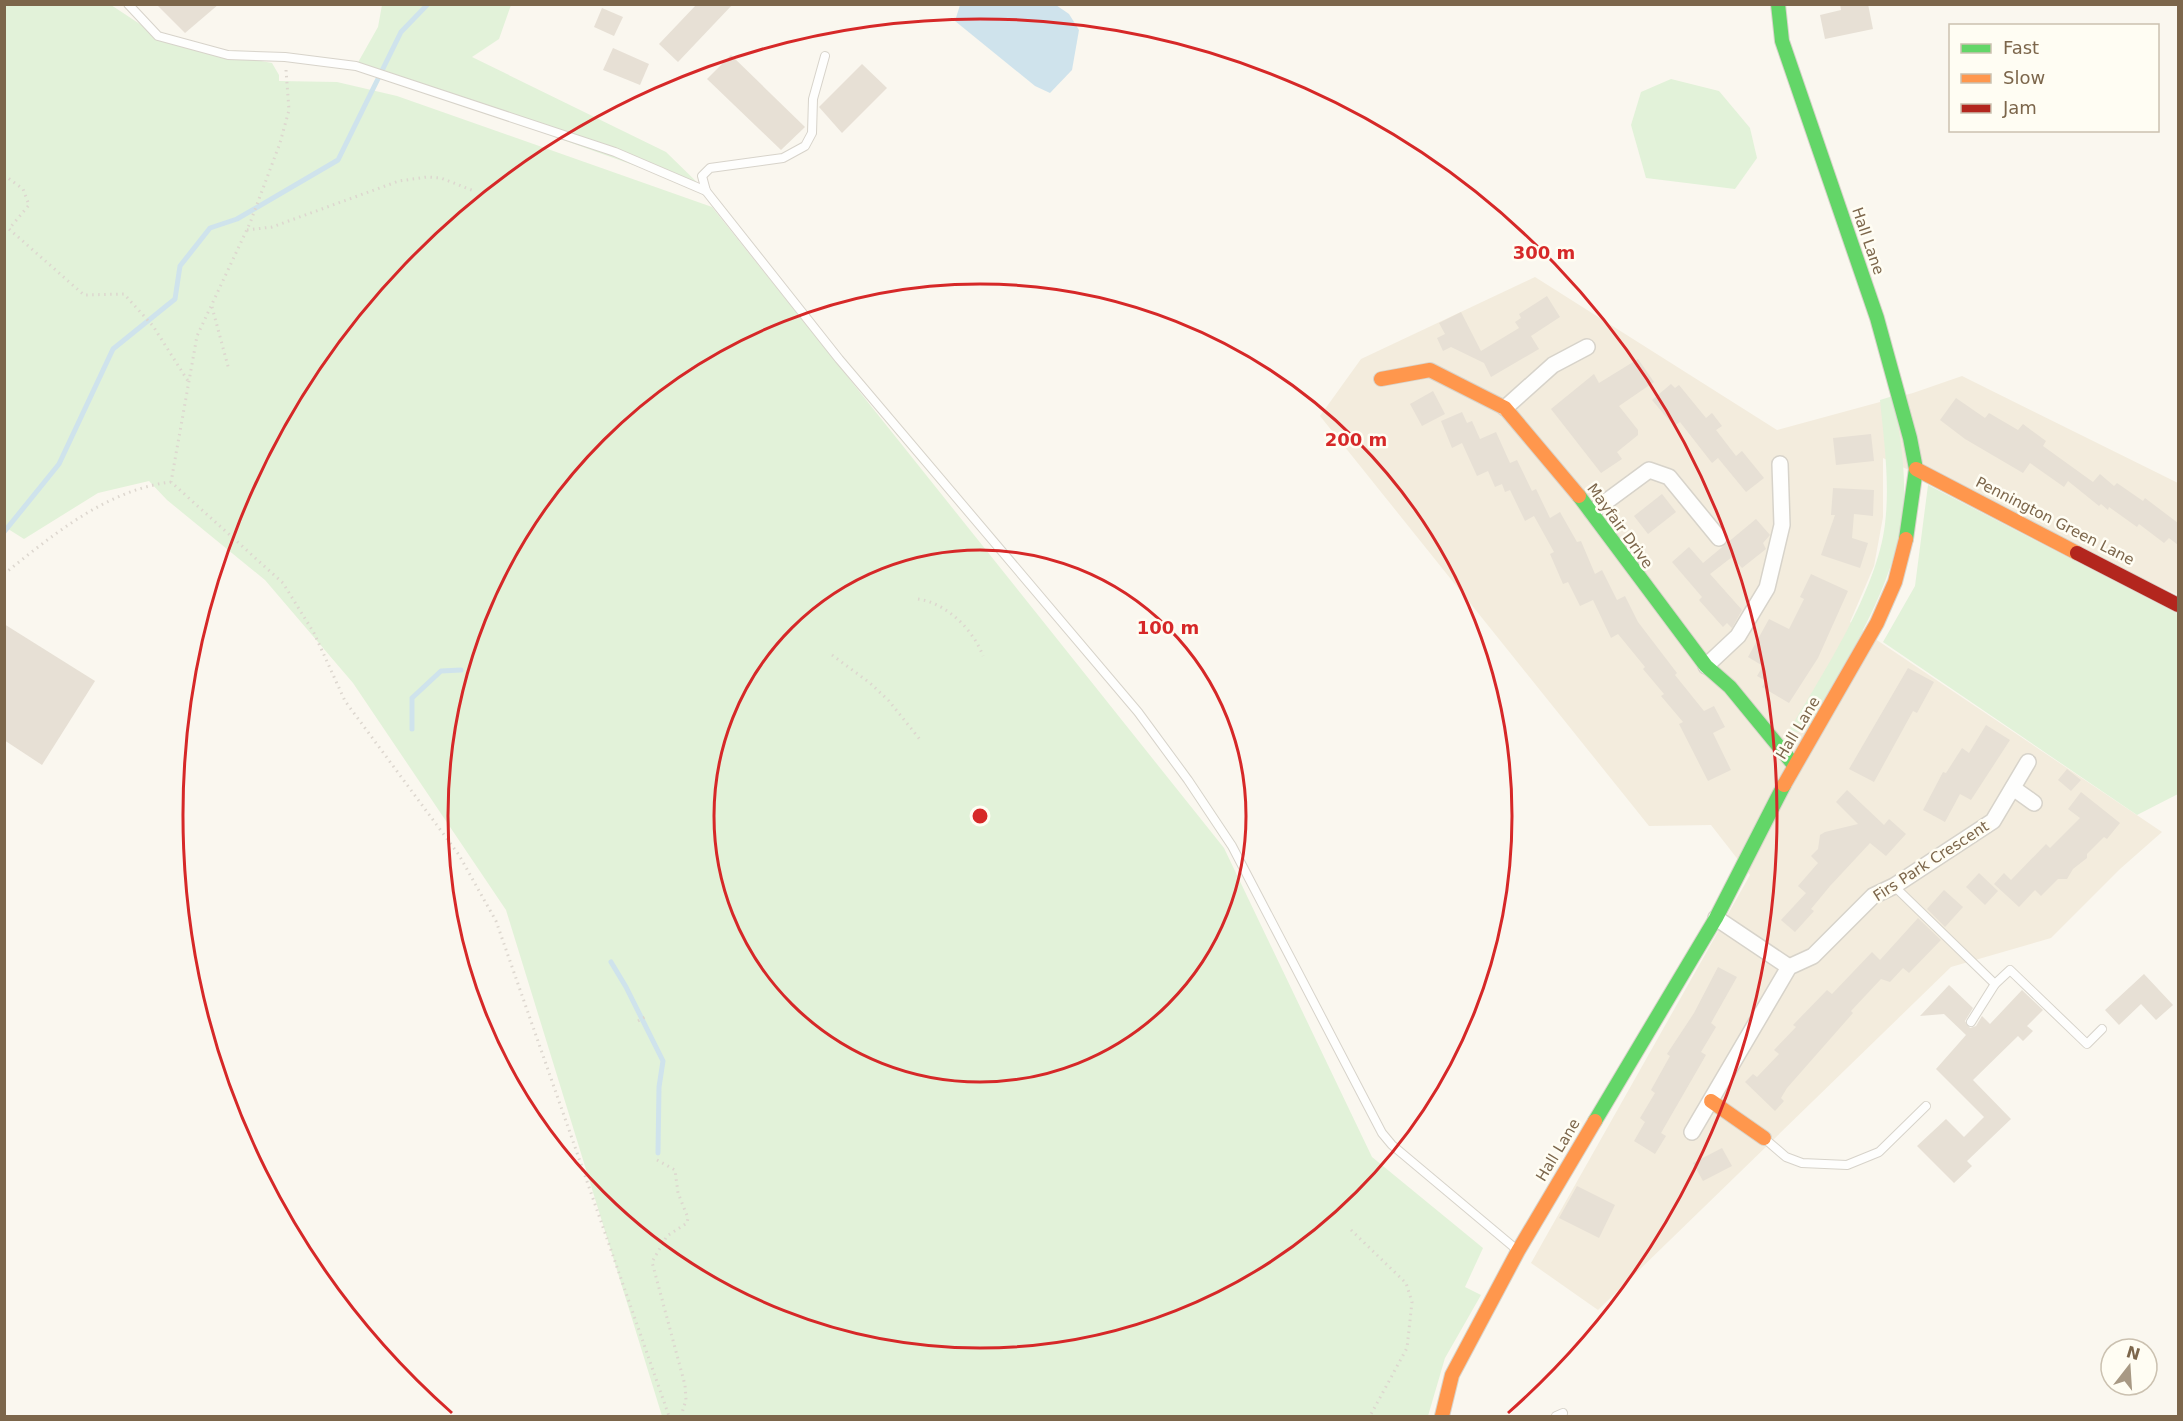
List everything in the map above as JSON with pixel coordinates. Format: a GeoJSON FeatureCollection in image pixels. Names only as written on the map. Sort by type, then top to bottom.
{"type":"FeatureCollection","features":[{"type":"Feature","properties":{"kind":"street","name":"Hall Lane"},"geometry":{"type":"LineString","coordinates":[[1442,1416],[1452,1375],[1518,1251],[1716,918],[1794,765],[1842,686],[1876,623],[1895,582],[1909,527],[1916,469],[1877,318],[1782,41],[1778,4]]}},
{"type":"Feature","properties":{"kind":"street"},"geometry":{"type":"LineString","coordinates":[[1505,408],[1553,365],[1587,347]]}},
{"type":"Feature","properties":{"kind":"street","name":"Mayfair Drive"},"geometry":{"type":"LineString","coordinates":[[1381,379],[1430,370],[1505,408],[1592,512],[1660,609],[1706,666],[1730,687],[1794,765]]}},
{"type":"Feature","properties":{"kind":"street"},"geometry":{"type":"LineString","coordinates":[[1706,666],[1738,636],[1767,588],[1782,525],[1780,464]]}},
{"type":"Feature","properties":{"kind":"street","name":"Pennington Green Lane"},"geometry":{"type":"LineString","coordinates":[[1916,469],[2178,605]]}},
{"type":"Feature","properties":{"kind":"street"},"geometry":{"type":"LineString","coordinates":[[1592,512],[1649,470],[1669,477],[1719,538]]}},
{"type":"Feature","properties":{"kind":"street","name":"Firs Park Crescent"},"geometry":{"type":"LineString","coordinates":[[1789,967],[1813,956],[1874,896],[1894,886],[1993,820],[2028,762]]}},
{"type":"Feature","properties":{"kind":"street"},"geometry":{"type":"LineString","coordinates":[[2013,788],[2034,803]]}},
{"type":"Feature","properties":{"kind":"street"},"geometry":{"type":"LineString","coordinates":[[1692,1132],[1789,967],[1716,918]]}},
{"type":"Feature","properties":{"kind":"street"},"geometry":{"type":"LineString","coordinates":[[1711,1101],[1764,1138]]}},
{"type":"Feature","properties":{"kind":"lane"},"geometry":{"type":"LineString","coordinates":[[128,4],[158,36],[228,55],[285,57],[356,66],[615,152],[706,191]]}},
{"type":"Feature","properties":{"kind":"lane"},"geometry":{"type":"LineString","coordinates":[[825,56],[813,99],[812,133],[805,146],[783,158],[710,168],[702,176],[706,191],[839,359],[1138,712],[1188,780],[1232,846],[1382,1133],[1392,1145],[1518,1251]]}},
{"type":"Feature","properties":{"kind":"lane"},"geometry":{"type":"LineString","coordinates":[[1894,886],[1995,984]]}},
{"type":"Feature","properties":{"kind":"lane"},"geometry":{"type":"LineString","coordinates":[[1971,1022],[1995,984],[2010,970],[2087,1044],[2102,1029]]}},
{"type":"Feature","properties":{"kind":"lane"},"geometry":{"type":"LineString","coordinates":[[1764,1138],[1786,1157],[1802,1163],[1847,1165],[1880,1152],[1926,1106]]}},
{"type":"Feature","properties":{"kind":"path"},"geometry":{"type":"LineString","coordinates":[[171,482],[198,336],[252,218],[280,143],[289,110],[285,57]]}},
{"type":"Feature","properties":{"kind":"path"},"geometry":{"type":"LineString","coordinates":[[4,175],[23,189],[29,206],[9,230],[84,295],[124,294],[153,326],[189,382]]}},
{"type":"Feature","properties":{"kind":"path"},"geometry":{"type":"LineString","coordinates":[[247,230],[272,226],[399,181],[427,177],[441,178],[474,191]]}},
{"type":"Feature","properties":{"kind":"path"},"geometry":{"type":"LineString","coordinates":[[212,305],[229,370]]}},
{"type":"Feature","properties":{"kind":"path"},"geometry":{"type":"LineString","coordinates":[[4,574],[50,537],[96,507],[155,484],[171,482],[283,583],[314,633],[345,701],[459,855],[496,921],[669,1416]]}},
{"type":"Feature","properties":{"kind":"path"},"geometry":{"type":"LineString","coordinates":[[918,599],[944,608],[970,634],[982,656]]}},
{"type":"Feature","properties":{"kind":"path"},"geometry":{"type":"LineString","coordinates":[[832,656],[870,683],[890,701],[922,742]]}},
{"type":"Feature","properties":{"kind":"path"},"geometry":{"type":"LineString","coordinates":[[638,1021],[648,1015]]}},
{"type":"Feature","properties":{"kind":"path"},"geometry":{"type":"LineString","coordinates":[[657,1161],[675,1170],[678,1193],[688,1218],[687,1223],[667,1236],[652,1262],[685,1384],[686,1400],[681,1416]]}},
{"type":"Feature","properties":{"kind":"path"},"geometry":{"type":"LineString","coordinates":[[1351,1230],[1406,1283],[1412,1302],[1407,1348],[1370,1416]]}},
{"type":"Feature","properties":{"kind":"shaded area"},"geometry":{"type":"Polygon","coordinates":[[[1535,277],[1777,430],[1913,393],[1962,376],[2178,483],[2178,595],[1883,458],[1883,517],[1874,566],[1850,622],[2162,832],[2120,869],[2051,938],[1951,967],[1598,1310],[1531,1263],[1750,875],[1711,825],[1649,826],[1320,416],[1361,359],[1535,277]]]}},
{"type":"Feature","properties":{"kind":"green space"},"geometry":{"type":"Polygon","coordinates":[[[4,5],[111,5],[158,36],[228,55],[272,63],[279,75],[279,81],[337,82],[397,96],[712,207],[1224,848],[1372,1157],[1483,1248],[1465,1287],[1481,1295],[1445,1358],[1428,1416],[662,1416],[506,910],[353,683],[265,580],[167,500],[149,481],[98,493],[24,539],[5,527],[4,5]]]}},
{"type":"Feature","properties":{"kind":"green space"},"geometry":{"type":"Polygon","coordinates":[[[382,5],[511,5],[499,39],[472,57],[666,152],[706,191],[356,66],[378,27],[382,5]]]}},
{"type":"Feature","properties":{"kind":"green space"},"geometry":{"type":"Polygon","coordinates":[[[1671,79],[1719,91],[1750,128],[1757,158],[1735,189],[1646,178],[1631,125],[1641,92],[1671,79]]]}},
{"type":"Feature","properties":{"kind":"green space"},"geometry":{"type":"Polygon","coordinates":[[[1893,396],[1904,471],[1904,496],[1901,527],[1893,557],[1870,616],[1809,727],[1800,732],[1789,731],[1847,631],[1860,604],[1880,550],[1887,493],[1880,400],[1893,396]]]}},
{"type":"Feature","properties":{"kind":"green space"},"geometry":{"type":"Polygon","coordinates":[[[1928,485],[2178,614],[2178,794],[2137,815],[1883,642],[1915,586],[1928,485]]]}},
{"type":"Feature","properties":{"kind":"water"},"geometry":{"type":"Polygon","coordinates":[[[960,5],[1056,5],[1069,14],[1079,30],[1072,70],[1050,93],[1035,86],[955,21],[960,5]]]}},
{"type":"Feature","properties":{"kind":"building"},"geometry":{"type":"Polygon","coordinates":[[[156,4],[219,4],[185,33],[156,4]]]}},
{"type":"Feature","properties":{"kind":"building"},"geometry":{"type":"Polygon","coordinates":[[[697,4],[733,4],[678,62],[659,44],[697,4]]]}},
{"type":"Feature","properties":{"kind":"building"},"geometry":{"type":"Polygon","coordinates":[[[1840,4],[1868,4],[1873,29],[1825,39],[1820,15],[1841,10],[1840,4]]]}},
{"type":"Feature","properties":{"kind":"building"},"geometry":{"type":"Polygon","coordinates":[[[602,8],[623,17],[614,36],[594,27],[602,8]]]}},
{"type":"Feature","properties":{"kind":"building"},"geometry":{"type":"Polygon","coordinates":[[[613,48],[649,64],[640,85],[603,70],[613,48]]]}},
{"type":"Feature","properties":{"kind":"building"},"geometry":{"type":"Polygon","coordinates":[[[731,55],[805,127],[781,150],[707,79],[731,55]]]}},
{"type":"Feature","properties":{"kind":"building"},"geometry":{"type":"Polygon","coordinates":[[[862,64],[887,88],[842,133],[819,107],[862,64]]]}},
{"type":"Feature","properties":{"kind":"building"},"geometry":{"type":"Polygon","coordinates":[[[1547,296],[1560,317],[1531,336],[1539,349],[1491,377],[1484,363],[1451,347],[1443,351],[1437,338],[1445,334],[1439,323],[1461,312],[1481,351],[1519,328],[1515,322],[1521,318],[1519,314],[1547,296]]]}},
{"type":"Feature","properties":{"kind":"building"},"geometry":{"type":"Polygon","coordinates":[[[1638,359],[1654,382],[1619,406],[1638,430],[1638,435],[1617,452],[1622,459],[1601,473],[1551,409],[1594,374],[1599,383],[1638,359]]]}},
{"type":"Feature","properties":{"kind":"building"},"geometry":{"type":"Polygon","coordinates":[[[1671,384],[1675,388],[1679,385],[1706,418],[1712,413],[1722,426],[1716,430],[1736,456],[1742,451],[1764,478],[1746,492],[1718,458],[1712,463],[1680,422],[1674,426],[1652,400],[1671,384]]]}},
{"type":"Feature","properties":{"kind":"building"},"geometry":{"type":"Polygon","coordinates":[[[1433,391],[1445,414],[1422,426],[1410,404],[1433,391]]]}},
{"type":"Feature","properties":{"kind":"building"},"geometry":{"type":"Polygon","coordinates":[[[1956,398],[1985,418],[1989,413],[2018,430],[2023,424],[2046,441],[2043,446],[2093,482],[2100,474],[2114,486],[2117,483],[2143,501],[2145,498],[2178,523],[2178,545],[2169,538],[2164,543],[2139,524],[2137,527],[2109,507],[2108,510],[2101,504],[2099,506],[2068,481],[2064,487],[2030,463],[2023,473],[1965,439],[1940,420],[1956,398]]]}},
{"type":"Feature","properties":{"kind":"building"},"geometry":{"type":"Polygon","coordinates":[[[1462,412],[1467,423],[1472,421],[1480,439],[1496,432],[1510,463],[1517,460],[1532,491],[1536,489],[1550,518],[1560,512],[1577,542],[1581,541],[1595,574],[1602,570],[1617,600],[1625,596],[1638,622],[1677,673],[1675,675],[1704,711],[1714,706],[1725,727],[1713,733],[1731,770],[1708,781],[1679,724],[1683,722],[1661,696],[1664,694],[1643,669],[1645,667],[1618,634],[1611,638],[1593,600],[1580,606],[1568,582],[1563,584],[1550,554],[1554,552],[1534,516],[1525,521],[1510,490],[1505,492],[1502,484],[1495,487],[1488,471],[1477,476],[1462,443],[1452,448],[1441,421],[1462,412]]]}},
{"type":"Feature","properties":{"kind":"building"},"geometry":{"type":"Polygon","coordinates":[[[1871,434],[1874,461],[1836,465],[1833,438],[1871,434]]]}},
{"type":"Feature","properties":{"kind":"building"},"geometry":{"type":"Polygon","coordinates":[[[1833,488],[1874,490],[1873,516],[1854,514],[1852,538],[1868,543],[1860,568],[1821,555],[1835,515],[1831,515],[1833,488]]]}},
{"type":"Feature","properties":{"kind":"building"},"geometry":{"type":"Polygon","coordinates":[[[1662,494],[1676,512],[1648,534],[1634,516],[1662,494]]]}},
{"type":"Feature","properties":{"kind":"building"},"geometry":{"type":"Polygon","coordinates":[[[1756,519],[1770,535],[1763,543],[1766,549],[1742,568],[1732,557],[1710,574],[1742,610],[1732,628],[1727,623],[1723,627],[1699,600],[1702,597],[1672,562],[1689,547],[1703,563],[1756,519]]]}},
{"type":"Feature","properties":{"kind":"building"},"geometry":{"type":"Polygon","coordinates":[[[1811,574],[1848,591],[1818,658],[1789,703],[1762,687],[1766,681],[1757,676],[1763,666],[1748,657],[1769,619],[1789,629],[1804,599],[1800,597],[1811,574]]]}},
{"type":"Feature","properties":{"kind":"building"},"geometry":{"type":"Polygon","coordinates":[[[4,624],[95,681],[42,765],[4,740],[4,624]]]}},
{"type":"Feature","properties":{"kind":"building"},"geometry":{"type":"Polygon","coordinates":[[[1908,668],[1934,682],[1917,713],[1913,711],[1874,782],[1849,769],[1908,668]]]}},
{"type":"Feature","properties":{"kind":"building"},"geometry":{"type":"Polygon","coordinates":[[[1986,725],[2010,740],[1971,800],[1960,794],[1945,822],[1923,810],[1943,772],[1946,773],[1962,748],[1969,753],[1986,725]]]}},
{"type":"Feature","properties":{"kind":"building"},"geometry":{"type":"Polygon","coordinates":[[[2067,769],[2081,780],[2071,791],[2058,780],[2067,769]]]}},
{"type":"Feature","properties":{"kind":"building"},"geometry":{"type":"Polygon","coordinates":[[[1847,790],[1884,825],[1889,819],[1906,834],[1886,856],[1870,843],[1830,886],[1811,909],[1814,911],[1795,932],[1781,920],[1806,893],[1798,886],[1818,863],[1811,856],[1818,849],[1820,835],[1858,824],[1836,802],[1847,790]]]}},
{"type":"Feature","properties":{"kind":"building"},"geometry":{"type":"Polygon","coordinates":[[[2081,792],[2120,823],[2107,839],[2104,837],[2087,854],[2087,858],[2073,869],[2067,879],[2058,879],[2041,896],[2035,890],[2019,907],[1994,884],[2004,873],[2011,880],[2046,844],[2050,848],[2080,818],[2068,809],[2081,792]]]}},
{"type":"Feature","properties":{"kind":"building"},"geometry":{"type":"Polygon","coordinates":[[[1979,873],[1998,891],[1985,905],[1966,887],[1979,873]]]}},
{"type":"Feature","properties":{"kind":"building"},"geometry":{"type":"Polygon","coordinates":[[[1944,890],[1963,907],[1945,927],[1927,909],[1944,890]]]}},
{"type":"Feature","properties":{"kind":"building"},"geometry":{"type":"Polygon","coordinates":[[[1918,918],[1941,940],[1909,973],[1903,968],[1890,982],[1881,979],[1851,1011],[1853,1013],[1787,1088],[1781,1098],[1784,1101],[1775,1111],[1745,1082],[1753,1074],[1757,1077],[1779,1054],[1774,1050],[1796,1027],[1793,1025],[1827,990],[1832,994],[1872,952],[1880,960],[1918,918]]]}},
{"type":"Feature","properties":{"kind":"building"},"geometry":{"type":"Polygon","coordinates":[[[1718,967],[1737,977],[1711,1023],[1716,1027],[1701,1052],[1706,1055],[1661,1133],[1666,1136],[1655,1154],[1634,1141],[1645,1122],[1640,1118],[1655,1093],[1651,1090],[1670,1056],[1667,1054],[1694,1013],[1718,967]]]}},
{"type":"Feature","properties":{"kind":"building"},"geometry":{"type":"Polygon","coordinates":[[[2144,974],[2173,1005],[2156,1020],[2141,1004],[2119,1025],[2105,1010],[2144,974]]]}},
{"type":"Feature","properties":{"kind":"building"},"geometry":{"type":"Polygon","coordinates":[[[1949,985],[1973,1008],[1965,1021],[1970,1028],[1976,1026],[1982,1016],[1990,1024],[2022,990],[2043,1010],[2027,1026],[2033,1031],[2023,1041],[2018,1036],[1973,1080],[2011,1119],[1967,1161],[1972,1166],[1954,1183],[1917,1146],[1946,1119],[1964,1137],[1984,1117],[1936,1069],[1966,1035],[1944,1014],[1920,1016],[1949,985]]]}},
{"type":"Feature","properties":{"kind":"building"},"geometry":{"type":"Polygon","coordinates":[[[1722,1148],[1732,1166],[1703,1181],[1693,1163],[1722,1148]]]}},
{"type":"Feature","properties":{"kind":"building"},"geometry":{"type":"Polygon","coordinates":[[[1577,1186],[1615,1205],[1599,1238],[1559,1218],[1577,1186]]]}},
{"type":"Feature","properties":{"kind":"waterway"},"geometry":{"type":"LineString","coordinates":[[4,532],[59,464],[113,349],[175,299],[180,266],[210,228],[237,219],[338,160],[401,32],[428,4]]}},
{"type":"Feature","properties":{"kind":"waterway"},"geometry":{"type":"LineString","coordinates":[[412,729],[412,698],[441,671],[461,670]]}},
{"type":"Feature","properties":{"kind":"waterway"},"geometry":{"type":"LineString","coordinates":[[611,962],[663,1061],[659,1087],[658,1153]]}},
{"type":"Feature","properties":{"kind":"traffic: fast"},"geometry":{"type":"LineString","coordinates":[[1778,4],[1782,41],[1877,318],[1910,438],[1916,469],[1906,539]]}},
{"type":"Feature","properties":{"kind":"traffic: fast"},"geometry":{"type":"LineString","coordinates":[[1579,496],[1706,666],[1730,687],[1794,765]]}},
{"type":"Feature","properties":{"kind":"traffic: fast"},"geometry":{"type":"LineString","coordinates":[[1595,1121],[1716,918],[1784,785]]}},
{"type":"Feature","properties":{"kind":"traffic: slow"},"geometry":{"type":"LineString","coordinates":[[1381,379],[1430,370],[1505,408],[1579,496]]}},
{"type":"Feature","properties":{"kind":"traffic: slow"},"geometry":{"type":"LineString","coordinates":[[1916,469],[2077,553]]}},
{"type":"Feature","properties":{"kind":"traffic: slow"},"geometry":{"type":"LineString","coordinates":[[1784,785],[1877,623],[1895,582],[1906,539]]}},
{"type":"Feature","properties":{"kind":"traffic: slow"},"geometry":{"type":"LineString","coordinates":[[1711,1101],[1764,1138]]}},
{"type":"Feature","properties":{"kind":"traffic: slow"},"geometry":{"type":"LineString","coordinates":[[1442,1416],[1452,1375],[1518,1251],[1595,1121]]}},
{"type":"Feature","properties":{"kind":"traffic: jam"},"geometry":{"type":"LineString","coordinates":[[2077,553],[2178,605]]}}]}
